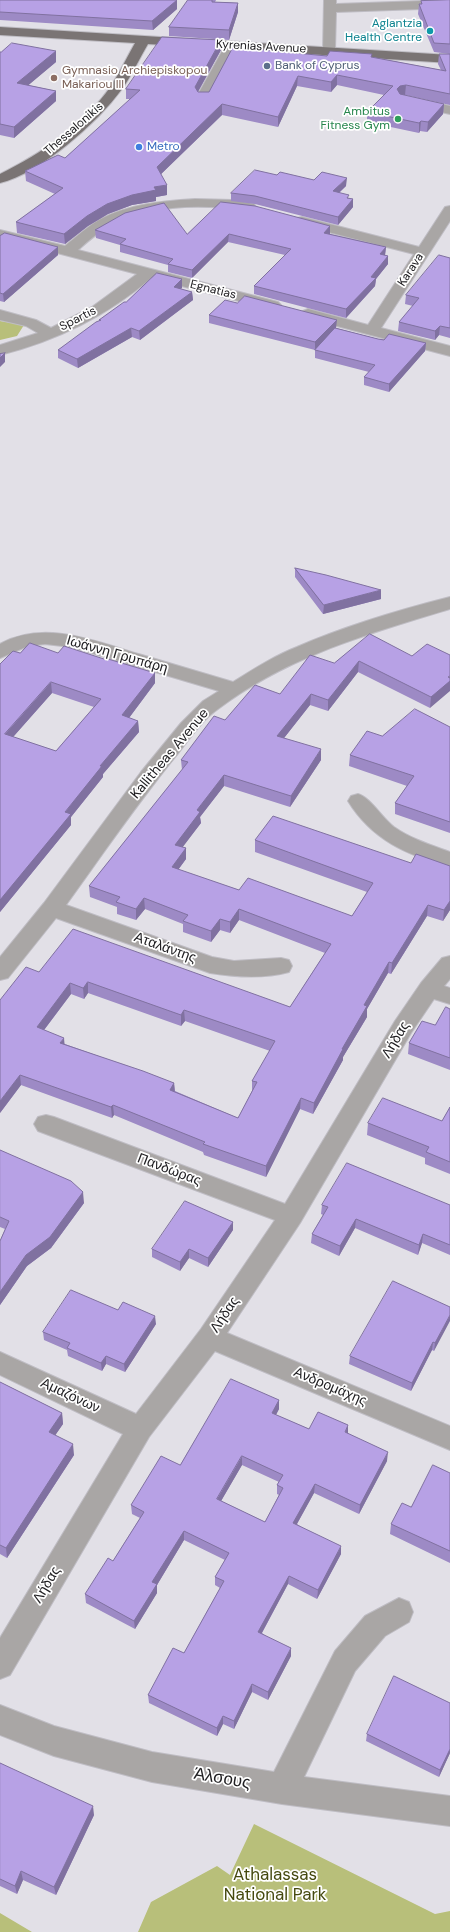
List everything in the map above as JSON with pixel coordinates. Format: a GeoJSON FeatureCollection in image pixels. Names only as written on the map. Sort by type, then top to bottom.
{"type":"FeatureCollection","features":[{"type":"Feature","properties":{"kind":"main road","name":"Kyrenias Avenue"},"geometry":{"type":"LineString","coordinates":[[0,31],[450,59]]}},
{"type":"Feature","properties":{"kind":"main road","name":"Thessalonikis"},"geometry":{"type":"LineString","coordinates":[[0,179],[34,162],[48,153],[97,112],[117,87],[143,41]]}},
{"type":"Feature","properties":{"kind":"street"},"geometry":{"type":"LineString","coordinates":[[329,51],[330,4],[450,4]]}},
{"type":"Feature","properties":{"kind":"street"},"geometry":{"type":"LineString","coordinates":[[203,98],[231,46]]}},
{"type":"Feature","properties":{"kind":"street"},"geometry":{"type":"LineString","coordinates":[[405,100],[450,110]]}},
{"type":"Feature","properties":{"kind":"street"},"geometry":{"type":"LineString","coordinates":[[67,252],[104,224],[134,212],[158,207],[211,202],[234,204],[261,210]]}},
{"type":"Feature","properties":{"kind":"street","name":"Karava"},"geometry":{"type":"LineString","coordinates":[[372,330],[450,210]]}},
{"type":"Feature","properties":{"kind":"street"},"geometry":{"type":"LineString","coordinates":[[286,217],[423,252]]}},
{"type":"Feature","properties":{"kind":"street","name":"Egnatias"},"geometry":{"type":"LineString","coordinates":[[0,234],[450,351]]}},
{"type":"Feature","properties":{"kind":"street","name":"Spartis"},"geometry":{"type":"LineString","coordinates":[[0,350],[23,344],[50,334],[80,320],[121,295],[147,273]]}},
{"type":"Feature","properties":{"kind":"street"},"geometry":{"type":"LineString","coordinates":[[0,315],[31,323],[50,334]]}},
{"type":"Feature","properties":{"kind":"street","name":"Kallitheas Avenue"},"geometry":{"type":"LineString","coordinates":[[0,972],[52,908],[148,777],[188,728],[210,705],[269,668],[303,651],[351,633],[448,606]]}},
{"type":"Feature","properties":{"kind":"street","name":"Ιωάννη Γρυπάρη"},"geometry":{"type":"LineString","coordinates":[[0,652],[25,640],[48,637],[74,641],[235,689]]}},
{"type":"Feature","properties":{"kind":"street"},"geometry":{"type":"LineString","coordinates":[[358,801],[376,824],[390,835],[450,860]]}},
{"type":"Feature","properties":{"kind":"street","name":"Αταλάντης"},"geometry":{"type":"LineString","coordinates":[[52,908],[210,965],[241,970],[281,966]]}},
{"type":"Feature","properties":{"kind":"street","name":"Λήδας"},"geometry":{"type":"LineString","coordinates":[[0,1665],[140,1429],[210,1337],[292,1216],[403,1027],[440,993],[450,964]]}},
{"type":"Feature","properties":{"kind":"street","name":"Πανδώρας"},"geometry":{"type":"LineString","coordinates":[[46,1124],[292,1216]]}},
{"type":"Feature","properties":{"kind":"street","name":"Ανδρομάχης"},"geometry":{"type":"LineString","coordinates":[[210,1337],[447,1430]]}},
{"type":"Feature","properties":{"kind":"street","name":"Αμαζόνων"},"geometry":{"type":"LineString","coordinates":[[0,1363],[140,1429]]}},
{"type":"Feature","properties":{"kind":"street"},"geometry":{"type":"LineString","coordinates":[[282,1789],[345,1661],[362,1639],[376,1626],[399,1612]]}},
{"type":"Feature","properties":{"kind":"street","name":"Άλσους"},"geometry":{"type":"LineString","coordinates":[[0,1720],[54,1741],[138,1764],[282,1789],[450,1810]]}},
{"type":"Feature","properties":{"kind":"green space"},"geometry":{"type":"Polygon","coordinates":[[[0,321],[24,325],[17,336],[0,340],[0,321]]]}},
{"type":"Feature","properties":{"kind":"green space","name":"Athalassas National Park"},"geometry":{"type":"Polygon","coordinates":[[[254,1824],[435,1914],[450,1911],[450,1932],[138,1932],[151,1902],[217,1866],[230,1875],[254,1824]]]}},
{"type":"Feature","properties":{"kind":"green space"},"geometry":{"type":"Polygon","coordinates":[[[0,1913],[32,1932],[0,1932],[0,1913]]]}},
{"type":"Feature","properties":{"kind":"building"},"geometry":{"type":"Polygon","coordinates":[[[0,0],[177,0],[152,21],[0,12],[0,0]]]}},
{"type":"Feature","properties":{"kind":"building"},"geometry":{"type":"Polygon","coordinates":[[[188,0],[212,0],[212,2],[238,3],[229,30],[169,27],[188,0]]]}},
{"type":"Feature","properties":{"kind":"building"},"geometry":{"type":"Polygon","coordinates":[[[450,0],[450,44],[434,43],[419,4],[422,4],[421,1],[450,0]]]}},
{"type":"Feature","properties":{"kind":"building"},"geometry":{"type":"Polygon","coordinates":[[[162,37],[221,40],[195,87],[198,92],[209,92],[233,47],[327,56],[330,51],[372,54],[371,57],[446,71],[439,54],[450,54],[450,94],[406,85],[400,86],[397,89],[400,94],[444,104],[428,122],[421,121],[419,123],[367,112],[393,86],[337,75],[331,82],[298,76],[278,117],[222,104],[157,167],[167,185],[154,187],[156,190],[132,195],[107,204],[87,216],[64,234],[16,222],[63,188],[25,171],[58,155],[65,158],[140,90],[126,89],[162,37]]]}},
{"type":"Feature","properties":{"kind":"building"},"geometry":{"type":"Polygon","coordinates":[[[12,43],[56,51],[17,83],[56,91],[14,127],[0,124],[0,52],[12,43]]]}},
{"type":"Feature","properties":{"kind":"building"},"geometry":{"type":"Polygon","coordinates":[[[255,170],[277,175],[280,172],[314,180],[322,172],[347,178],[333,191],[349,195],[347,198],[353,199],[338,217],[255,196],[231,193],[255,170]]]}},
{"type":"Feature","properties":{"kind":"building"},"geometry":{"type":"Polygon","coordinates":[[[221,202],[255,206],[330,226],[324,233],[386,247],[380,254],[388,256],[371,277],[376,278],[346,309],[254,286],[291,249],[229,234],[192,270],[168,264],[173,259],[120,244],[126,239],[95,230],[125,213],[164,203],[187,234],[221,202]]]}},
{"type":"Feature","properties":{"kind":"building"},"geometry":{"type":"Polygon","coordinates":[[[5,233],[58,247],[3,294],[0,293],[0,236],[5,233]]]}},
{"type":"Feature","properties":{"kind":"building"},"geometry":{"type":"Polygon","coordinates":[[[439,255],[450,258],[450,328],[440,326],[435,331],[399,322],[419,298],[406,295],[439,255]]]}},
{"type":"Feature","properties":{"kind":"building"},"geometry":{"type":"Polygon","coordinates":[[[157,273],[182,279],[174,287],[192,292],[139,331],[131,328],[77,359],[58,350],[126,302],[157,273]]]}},
{"type":"Feature","properties":{"kind":"building"},"geometry":{"type":"Polygon","coordinates":[[[245,296],[337,320],[315,342],[209,315],[225,300],[237,303],[245,296]]]}},
{"type":"Feature","properties":{"kind":"building"},"geometry":{"type":"Polygon","coordinates":[[[335,328],[384,340],[389,334],[426,343],[389,384],[364,377],[375,365],[315,350],[335,328]]]}},
{"type":"Feature","properties":{"kind":"building"},"geometry":{"type":"Polygon","coordinates":[[[295,568],[326,575],[381,590],[324,605],[295,568]]]}},
{"type":"Feature","properties":{"kind":"building"},"geometry":{"type":"Polygon","coordinates":[[[370,634],[412,656],[427,644],[450,655],[450,676],[448,677],[450,678],[450,681],[431,697],[359,661],[328,700],[311,694],[277,736],[321,749],[291,796],[224,775],[197,810],[200,812],[175,845],[186,848],[172,867],[239,890],[248,878],[352,916],[373,883],[255,840],[273,816],[411,863],[416,854],[450,866],[450,901],[444,910],[428,905],[392,963],[389,962],[364,1005],[367,1006],[342,1049],[314,1103],[301,1098],[266,1166],[203,1144],[205,1142],[113,1105],[111,1107],[20,1075],[0,1101],[0,1000],[26,967],[39,972],[73,929],[290,1007],[331,944],[239,909],[230,922],[220,919],[211,931],[183,921],[188,915],[144,898],[136,909],[116,902],[120,897],[89,886],[188,762],[181,760],[214,716],[225,720],[255,685],[280,694],[310,655],[334,663],[370,634]],[[88,982],[83,988],[70,983],[37,1027],[64,1038],[60,1043],[174,1083],[170,1090],[238,1118],[257,1082],[252,1081],[275,1041],[184,1010],[181,1015],[88,982]]]}},
{"type":"Feature","properties":{"kind":"building"},"geometry":{"type":"Polygon","coordinates":[[[30,643],[58,653],[64,646],[155,673],[122,715],[138,721],[100,766],[102,766],[65,812],[71,814],[0,900],[0,664],[13,651],[20,653],[30,643]],[[51,682],[5,734],[56,751],[101,699],[51,682]]]}},
{"type":"Feature","properties":{"kind":"building"},"geometry":{"type":"Polygon","coordinates":[[[415,709],[450,727],[450,822],[395,803],[414,776],[350,755],[367,731],[382,736],[415,709]]]}},
{"type":"Feature","properties":{"kind":"building"},"geometry":{"type":"Polygon","coordinates":[[[446,1007],[450,1009],[450,1058],[409,1043],[422,1021],[435,1025],[446,1007]]]}},
{"type":"Feature","properties":{"kind":"building"},"geometry":{"type":"Polygon","coordinates":[[[383,1098],[442,1121],[450,1107],[450,1162],[426,1152],[429,1147],[368,1123],[383,1098]]]}},
{"type":"Feature","properties":{"kind":"building"},"geometry":{"type":"Polygon","coordinates":[[[0,1150],[71,1181],[83,1192],[50,1237],[26,1255],[0,1292],[0,1241],[9,1221],[0,1217],[0,1150]]]}},
{"type":"Feature","properties":{"kind":"building"},"geometry":{"type":"Polygon","coordinates":[[[347,1163],[450,1205],[450,1245],[423,1234],[419,1245],[356,1219],[340,1246],[312,1234],[328,1207],[322,1205],[347,1163]]]}},
{"type":"Feature","properties":{"kind":"building"},"geometry":{"type":"Polygon","coordinates":[[[185,1201],[233,1222],[208,1258],[189,1249],[180,1262],[152,1249],[185,1201]]]}},
{"type":"Feature","properties":{"kind":"building"},"geometry":{"type":"Polygon","coordinates":[[[393,1281],[450,1307],[450,1315],[435,1343],[433,1342],[412,1383],[350,1356],[393,1281]]]}},
{"type":"Feature","properties":{"kind":"building"},"geometry":{"type":"Polygon","coordinates":[[[71,1290],[118,1310],[123,1302],[155,1316],[124,1364],[106,1356],[101,1363],[67,1348],[70,1343],[43,1332],[71,1290]]]}},
{"type":"Feature","properties":{"kind":"building"},"geometry":{"type":"Polygon","coordinates":[[[231,1379],[279,1400],[272,1413],[309,1429],[318,1412],[348,1425],[345,1432],[388,1452],[360,1505],[315,1484],[293,1523],[341,1546],[318,1590],[289,1576],[258,1632],[291,1648],[268,1692],[252,1684],[234,1721],[223,1716],[217,1728],[148,1695],[173,1648],[184,1653],[224,1581],[215,1577],[229,1553],[184,1531],[152,1582],[157,1584],[134,1621],[85,1594],[108,1558],[113,1561],[144,1512],[131,1505],[161,1456],[180,1465],[231,1379]],[[242,1456],[217,1499],[265,1522],[283,1488],[277,1485],[283,1475],[242,1456]]]}},
{"type":"Feature","properties":{"kind":"building"},"geometry":{"type":"Polygon","coordinates":[[[0,1382],[62,1413],[49,1432],[73,1444],[6,1548],[0,1545],[0,1382]]]}},
{"type":"Feature","properties":{"kind":"building"},"geometry":{"type":"Polygon","coordinates":[[[433,1465],[450,1473],[450,1551],[391,1524],[402,1503],[411,1507],[433,1465]]]}},
{"type":"Feature","properties":{"kind":"building"},"geometry":{"type":"Polygon","coordinates":[[[394,1676],[450,1703],[450,1749],[440,1770],[367,1734],[394,1676]]]}},
{"type":"Feature","properties":{"kind":"building"},"geometry":{"type":"Polygon","coordinates":[[[0,1763],[93,1806],[54,1887],[21,1871],[15,1886],[0,1879],[0,1763]]]}},
{"type":"Feature","properties":{"kind":"place","name":"Aglantzia Health Centre"},"geometry":{"type":"Point","coordinates":[430,31]}},
{"type":"Feature","properties":{"kind":"place","name":"Bank of Cyprus"},"geometry":{"type":"Point","coordinates":[267,66]}},
{"type":"Feature","properties":{"kind":"place","name":"Gymnasio Archiepiskopou Makariou III"},"geometry":{"type":"Point","coordinates":[54,78]}},
{"type":"Feature","properties":{"kind":"place","name":"Ambitus Fitness Gym"},"geometry":{"type":"Point","coordinates":[398,119]}},
{"type":"Feature","properties":{"kind":"place","name":"Metro"},"geometry":{"type":"Point","coordinates":[139,147]}}]}
